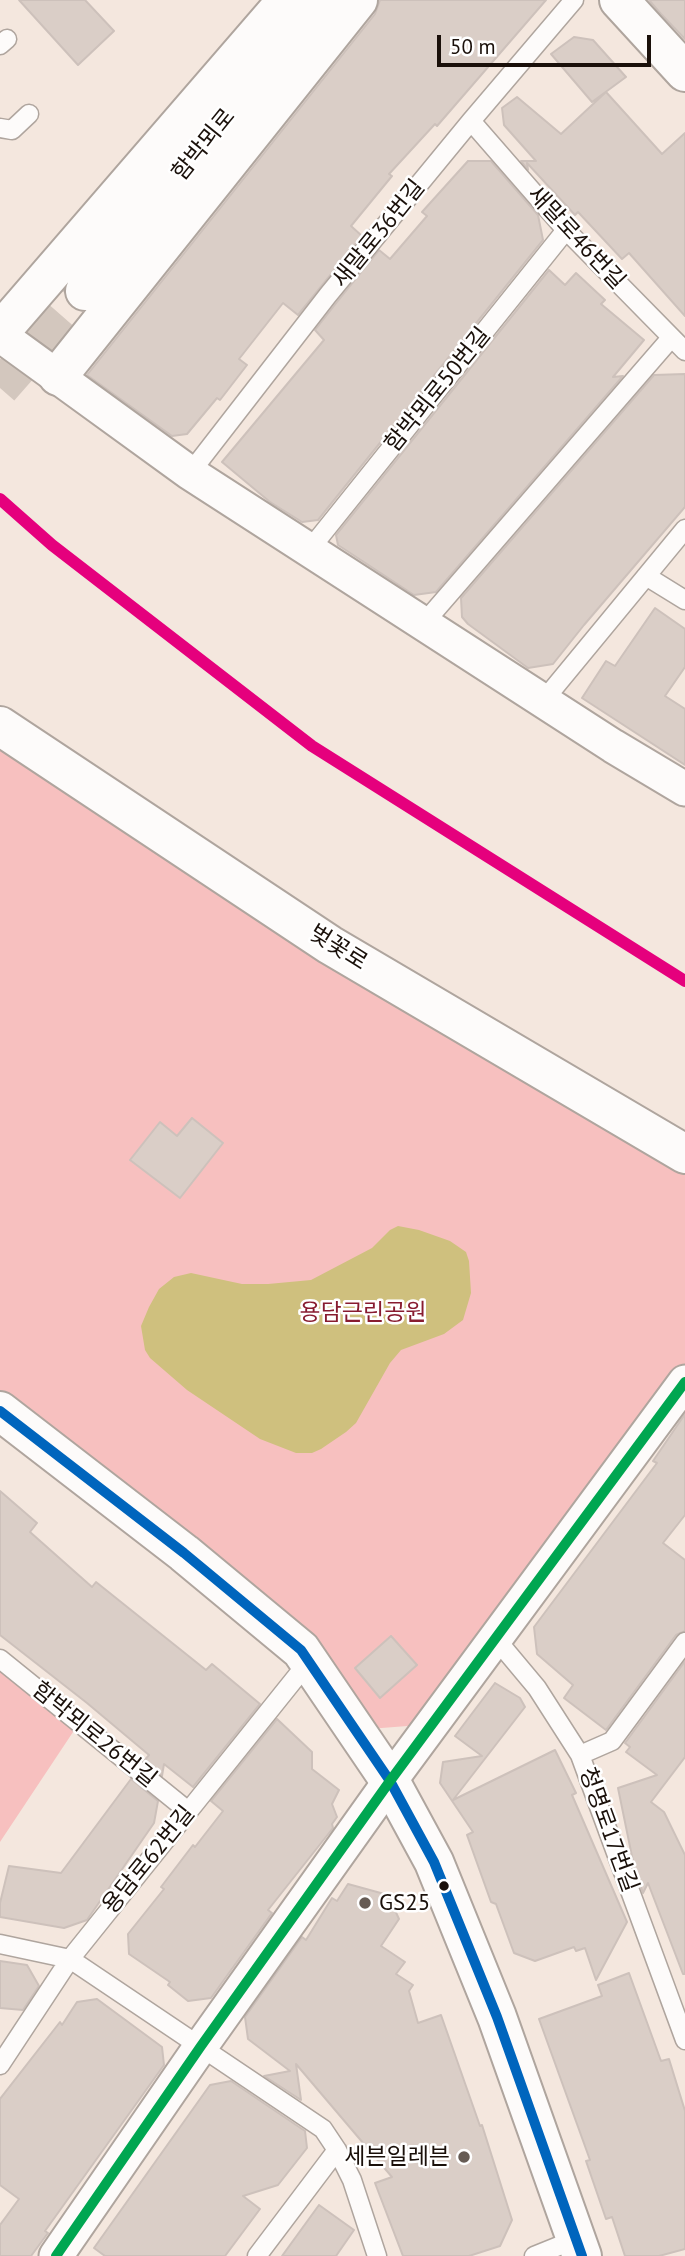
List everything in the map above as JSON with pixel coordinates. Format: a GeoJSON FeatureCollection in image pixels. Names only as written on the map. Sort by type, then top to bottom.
{"type":"FeatureCollection","features":[{"type":"Feature","properties":{"kind":"street"},"geometry":{"type":"LineString","coordinates":[[287,0],[0,333],[190,473],[613,746],[685,789]]}},
{"type":"Feature","properties":{"kind":"street","name":"함박뫼로"},"geometry":{"type":"LineString","coordinates":[[85,291],[323,0]]}},
{"type":"Feature","properties":{"kind":"street"},"geometry":{"type":"LineString","coordinates":[[58,376],[358,0]]}},
{"type":"Feature","properties":{"kind":"street"},"geometry":{"type":"LineString","coordinates":[[619,0],[685,72]]}},
{"type":"Feature","properties":{"kind":"street","name":"벚꽃로"},"geometry":{"type":"LineString","coordinates":[[0,726],[330,945],[685,1154]]}},
{"type":"Feature","properties":{"kind":"street"},"geometry":{"type":"LineString","coordinates":[[55,2256],[390,1781],[685,1382]]}},
{"type":"Feature","properties":{"kind":"street"},"geometry":{"type":"LineString","coordinates":[[0,1411],[184,1553],[301,1650],[309,1661],[390,1781],[439,1875],[496,2017],[579,2247]]}},
{"type":"Feature","properties":{"kind":"lane","name":"새말로36번길"},"geometry":{"type":"LineString","coordinates":[[190,473],[328,295],[573,0]]}},
{"type":"Feature","properties":{"kind":"lane"},"geometry":{"type":"LineString","coordinates":[[0,128],[12,130],[29,114]]}},
{"type":"Feature","properties":{"kind":"lane","name":"새말로46번길"},"geometry":{"type":"LineString","coordinates":[[471,121],[566,230],[685,351]]}},
{"type":"Feature","properties":{"kind":"lane","name":"함박뫼로50번길"},"geometry":{"type":"LineString","coordinates":[[310,549],[566,230]]}},
{"type":"Feature","properties":{"kind":"lane"},"geometry":{"type":"LineString","coordinates":[[424,623],[671,338]]}},
{"type":"Feature","properties":{"kind":"lane"},"geometry":{"type":"LineString","coordinates":[[544,700],[685,529]]}},
{"type":"Feature","properties":{"kind":"lane"},"geometry":{"type":"LineString","coordinates":[[646,576],[685,600]]}},
{"type":"Feature","properties":{"kind":"lane","name":"청명로17번길"},"geometry":{"type":"LineString","coordinates":[[496,1639],[537,1688],[580,1755],[685,2040]]}},
{"type":"Feature","properties":{"kind":"lane"},"geometry":{"type":"LineString","coordinates":[[580,1755],[612,1741],[685,1642]]}},
{"type":"Feature","properties":{"kind":"lane","name":"함박뫼로26번길"},"geometry":{"type":"LineString","coordinates":[[0,1659],[188,1811]]}},
{"type":"Feature","properties":{"kind":"lane","name":"용담로62번길"},"geometry":{"type":"LineString","coordinates":[[0,2065],[69,1959],[309,1661]]}},
{"type":"Feature","properties":{"kind":"lane"},"geometry":{"type":"LineString","coordinates":[[0,1944],[69,1959],[323,2129],[352,2180],[377,2256]]}},
{"type":"Feature","properties":{"kind":"lane"},"geometry":{"type":"LineString","coordinates":[[257,2256],[337,2150]]}},
{"type":"Feature","properties":{"kind":"lane"},"geometry":{"type":"LineString","coordinates":[[534,2256],[579,2247]]}},
{"type":"Feature","properties":{"kind":"green space","name":"용담근린공원"},"geometry":{"type":"Polygon","coordinates":[[[0,725],[685,1154],[685,1380],[433,1724],[356,1730],[309,1661],[0,1411],[0,725]]]}},
{"type":"Feature","properties":{"kind":"green space"},"geometry":{"type":"Polygon","coordinates":[[[0,1659],[79,1723],[0,1842],[0,1659]]]}},
{"type":"Feature","properties":{"kind":"shaded area"},"geometry":{"type":"Polygon","coordinates":[[[398,1226],[450,1241],[466,1252],[471,1293],[463,1320],[444,1334],[401,1350],[390,1363],[356,1423],[321,1449],[312,1453],[296,1453],[260,1439],[187,1390],[150,1358],[145,1350],[141,1326],[159,1289],[174,1277],[191,1273],[242,1284],[311,1280],[372,1248],[390,1230],[398,1226]]]}},
{"type":"Feature","properties":{"kind":"building"},"geometry":{"type":"Polygon","coordinates":[[[19,0],[85,0],[114,31],[78,65],[19,0]]]}},
{"type":"Feature","properties":{"kind":"building"},"geometry":{"type":"Polygon","coordinates":[[[380,0],[546,0],[437,126],[435,124],[389,174],[392,176],[351,226],[362,236],[298,315],[283,303],[239,359],[247,365],[220,400],[217,398],[187,434],[172,436],[87,375],[375,14],[380,0]]]}},
{"type":"Feature","properties":{"kind":"building"},"geometry":{"type":"Polygon","coordinates":[[[649,0],[685,0],[685,39],[661,14],[649,0]]]}},
{"type":"Feature","properties":{"kind":"building"},"geometry":{"type":"Polygon","coordinates":[[[574,37],[593,40],[626,77],[592,102],[551,54],[574,37]]]}},
{"type":"Feature","properties":{"kind":"building"},"geometry":{"type":"Polygon","coordinates":[[[606,92],[662,154],[685,133],[685,316],[629,253],[622,259],[578,212],[575,215],[527,163],[528,170],[521,161],[536,161],[504,125],[502,108],[517,97],[561,134],[606,92]]]}},
{"type":"Feature","properties":{"kind":"building"},"geometry":{"type":"Polygon","coordinates":[[[468,161],[491,161],[538,215],[543,240],[318,520],[302,522],[270,502],[222,462],[324,340],[315,330],[379,250],[390,259],[427,216],[422,212],[468,161]]]}},
{"type":"Feature","properties":{"kind":"building"},"geometry":{"type":"Polygon","coordinates":[[[549,270],[565,285],[576,273],[605,300],[601,304],[644,340],[613,377],[623,376],[436,592],[414,595],[338,545],[336,535],[549,270]]]}},
{"type":"Feature","properties":{"kind":"building"},"geometry":{"type":"Polygon","coordinates":[[[685,374],[685,507],[553,664],[528,668],[468,624],[462,617],[461,598],[654,375],[685,374]]]}},
{"type":"Feature","properties":{"kind":"building"},"geometry":{"type":"Polygon","coordinates":[[[655,608],[685,629],[685,667],[665,696],[685,709],[685,765],[582,698],[606,661],[615,666],[655,608]]]}},
{"type":"Feature","properties":{"kind":"building"},"geometry":{"type":"Polygon","coordinates":[[[192,1118],[223,1143],[180,1198],[130,1160],[160,1122],[177,1136],[192,1118]]]}},
{"type":"Feature","properties":{"kind":"building"},"geometry":{"type":"Polygon","coordinates":[[[685,1414],[685,1515],[663,1543],[685,1560],[685,1631],[676,1635],[606,1730],[564,1698],[573,1685],[537,1654],[534,1627],[657,1463],[653,1461],[685,1414]]]}},
{"type":"Feature","properties":{"kind":"building"},"geometry":{"type":"Polygon","coordinates":[[[0,1491],[37,1523],[30,1532],[92,1587],[96,1582],[206,1670],[212,1664],[260,1704],[193,1787],[164,1764],[162,1776],[144,1761],[149,1755],[0,1635],[0,1491]]]}},
{"type":"Feature","properties":{"kind":"building"},"geometry":{"type":"Polygon","coordinates":[[[391,1636],[417,1665],[380,1698],[355,1668],[391,1636]]]}},
{"type":"Feature","properties":{"kind":"building"},"geometry":{"type":"Polygon","coordinates":[[[685,1661],[685,1757],[651,1802],[664,1812],[685,1855],[683,1974],[648,1883],[643,1893],[635,1871],[618,1788],[657,1775],[626,1752],[630,1747],[625,1743],[685,1661]]]}},
{"type":"Feature","properties":{"kind":"building"},"geometry":{"type":"Polygon","coordinates":[[[495,1683],[520,1698],[525,1707],[453,1800],[555,1750],[576,1793],[572,1795],[627,1922],[596,1980],[585,1948],[576,1951],[574,1947],[535,1961],[514,1953],[496,1904],[491,1902],[467,1835],[473,1832],[440,1783],[443,1762],[482,1756],[455,1736],[495,1683]]]}},
{"type":"Feature","properties":{"kind":"building"},"geometry":{"type":"Polygon","coordinates":[[[277,1719],[312,1752],[312,1769],[339,1790],[332,1804],[337,1817],[332,1824],[333,1828],[268,1910],[272,1913],[211,1998],[188,2001],[168,1985],[170,1982],[129,1954],[128,1934],[164,1889],[161,1887],[193,1845],[195,1847],[223,1811],[211,1801],[277,1719]]]}},
{"type":"Feature","properties":{"kind":"building"},"geometry":{"type":"Polygon","coordinates":[[[131,1779],[158,1801],[154,1823],[87,1920],[64,1928],[0,1917],[0,1903],[9,1866],[61,1873],[131,1779]]]}},
{"type":"Feature","properties":{"kind":"building"},"geometry":{"type":"Polygon","coordinates":[[[348,1884],[388,1895],[399,1919],[381,1946],[405,1962],[396,1974],[413,1985],[409,1991],[418,2023],[441,2015],[480,2126],[482,2125],[512,2220],[500,2246],[469,2256],[403,2256],[375,2183],[392,2177],[296,2064],[301,2100],[264,2076],[290,2071],[248,2039],[245,2017],[302,1937],[306,1940],[332,1898],[337,1901],[348,1884]]]}},
{"type":"Feature","properties":{"kind":"building"},"geometry":{"type":"Polygon","coordinates":[[[0,1961],[27,1965],[39,1986],[23,2010],[0,2008],[0,1961]]]}},
{"type":"Feature","properties":{"kind":"building"},"geometry":{"type":"Polygon","coordinates":[[[629,1973],[661,2061],[669,2059],[685,2111],[685,2249],[659,2256],[625,2256],[612,2217],[606,2219],[586,2161],[590,2160],[539,2019],[602,1996],[598,1985],[629,1973]]]}},
{"type":"Feature","properties":{"kind":"building"},"geometry":{"type":"Polygon","coordinates":[[[97,1999],[162,2047],[164,2065],[45,2231],[48,2233],[31,2256],[0,2256],[0,2225],[19,2199],[0,2185],[0,2099],[60,2022],[62,2025],[77,2002],[97,1999]]]}},
{"type":"Feature","properties":{"kind":"building"},"geometry":{"type":"Polygon","coordinates":[[[231,2081],[305,2131],[307,2148],[278,2185],[243,2196],[260,2209],[225,2256],[105,2256],[94,2248],[210,2085],[231,2081]]]}},
{"type":"Feature","properties":{"kind":"building"},"geometry":{"type":"Polygon","coordinates":[[[319,2205],[354,2230],[336,2256],[282,2256],[319,2205]]]}},
{"type":"Feature","properties":{"kind":"tunnel"},"geometry":{"type":"LineString","coordinates":[[0,388],[85,291]]}},
{"type":"Feature","properties":{"kind":"transit line"},"geometry":{"type":"LineString","coordinates":[[0,499],[52,545],[312,746],[685,981]]}},
{"type":"Feature","properties":{"kind":"transit line"},"geometry":{"type":"LineString","coordinates":[[56,2256],[201,2046],[390,1781],[685,1382]]}},
{"type":"Feature","properties":{"kind":"transit line"},"geometry":{"type":"LineString","coordinates":[[0,1411],[184,1553],[301,1650],[390,1781],[434,1862],[497,2017],[582,2256]]}},
{"type":"Feature","properties":{"kind":"place","name":"GS25"},"geometry":{"type":"Point","coordinates":[365,1903]}},
{"type":"Feature","properties":{"kind":"place","name":"세븐일레븐"},"geometry":{"type":"Point","coordinates":[464,2157]}}]}
